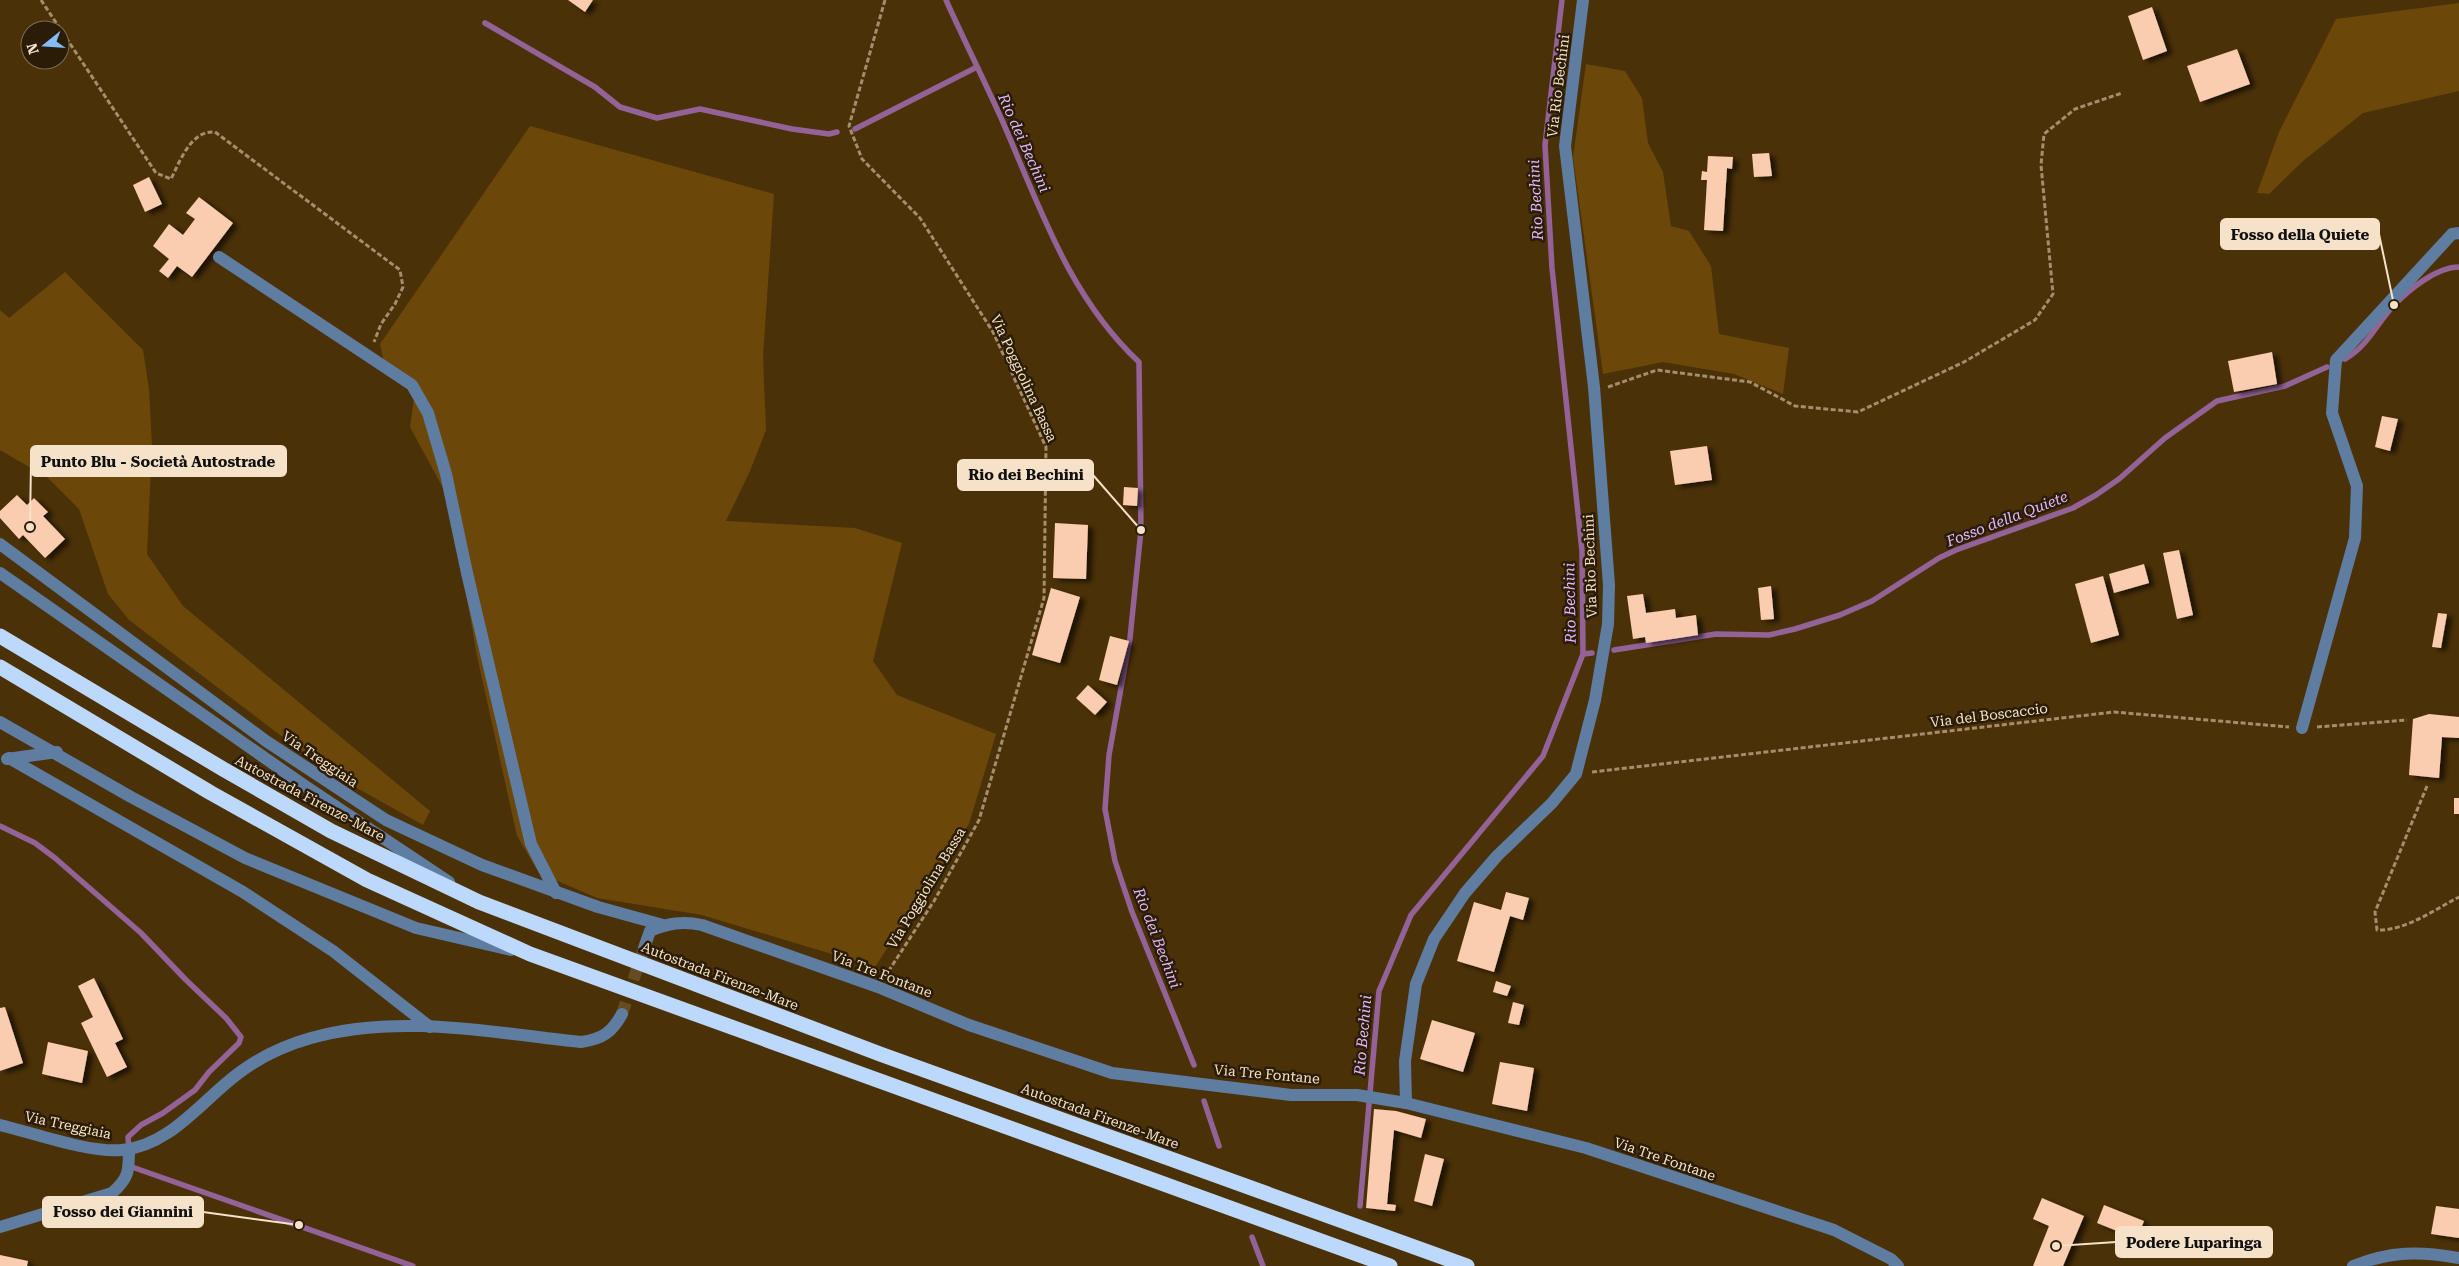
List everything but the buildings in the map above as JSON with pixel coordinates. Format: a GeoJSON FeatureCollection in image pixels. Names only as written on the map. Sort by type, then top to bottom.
{"type":"FeatureCollection","features":[{"type":"Feature","properties":{"kind":"highway","name":"Autostrada Firenze-Mare"},"geometry":{"type":"LineString","coordinates":[[0,636],[331,831],[478,902],[871,1050],[1467,1266]]}},
{"type":"Feature","properties":{"kind":"highway"},"geometry":{"type":"LineString","coordinates":[[0,667],[211,793],[367,880],[530,954],[1390,1266]]}},
{"type":"Feature","properties":{"kind":"street","name":"Via Rio Bechini"},"geometry":{"type":"LineString","coordinates":[[1406,1103],[1405,1060],[1416,984],[1434,939],[1465,892],[1497,856],[1552,803],[1576,774],[1595,700],[1608,624],[1608,585],[1594,387],[1566,146],[1583,0]]}},
{"type":"Feature","properties":{"kind":"street"},"geometry":{"type":"LineString","coordinates":[[2302,728],[2355,538],[2357,486],[2332,413],[2336,360],[2452,234],[2459,233]]}},
{"type":"Feature","properties":{"kind":"street"},"geometry":{"type":"LineString","coordinates":[[219,257],[412,385],[428,413],[446,474],[467,574],[531,844],[556,893]]}},
{"type":"Feature","properties":{"kind":"street","name":"Via Treggiaia"},"geometry":{"type":"LineString","coordinates":[[0,544],[266,741],[386,820],[482,865],[556,893],[663,925]]}},
{"type":"Feature","properties":{"kind":"street"},"geometry":{"type":"LineString","coordinates":[[0,572],[305,786],[478,902]]}},
{"type":"Feature","properties":{"kind":"street"},"geometry":{"type":"LineString","coordinates":[[0,722],[56,752],[177,823],[270,869],[416,928],[530,954]]}},
{"type":"Feature","properties":{"kind":"street"},"geometry":{"type":"LineString","coordinates":[[4,759],[56,752]]}},
{"type":"Feature","properties":{"kind":"street"},"geometry":{"type":"LineString","coordinates":[[4,759],[251,897],[333,951],[430,1027]]}},
{"type":"Feature","properties":{"kind":"street","name":"Via Tre Fontane"},"geometry":{"type":"LineString","coordinates":[[663,925],[685,922],[702,925],[878,986],[969,1025],[1112,1073],[1291,1094],[1357,1095],[1406,1103],[1586,1148],[1834,1230],[1891,1258],[1898,1266]]}},
{"type":"Feature","properties":{"kind":"street"},"geometry":{"type":"LineString","coordinates":[[644,948],[650,931],[663,925]]}},
{"type":"Feature","properties":{"kind":"street","name":"Via Treggiaia"},"geometry":{"type":"LineString","coordinates":[[0,1125],[94,1148],[129,1149],[146,1145],[176,1126],[241,1071],[285,1046],[345,1031],[382,1027],[430,1027],[582,1042],[602,1038],[609,1033],[622,1014]]}},
{"type":"Feature","properties":{"kind":"street"},"geometry":{"type":"LineString","coordinates":[[0,1227],[112,1192],[124,1182],[128,1170],[129,1149]]}},
{"type":"Feature","properties":{"kind":"street"},"geometry":{"type":"LineString","coordinates":[[2353,1266],[2374,1258],[2394,1254],[2425,1252],[2459,1258]]}},
{"type":"Feature","properties":{"kind":"path"},"geometry":{"type":"LineString","coordinates":[[41,0],[156,173],[170,179],[195,138],[206,131],[215,132],[400,270],[403,287],[395,304],[381,324],[373,344],[378,362]]}},
{"type":"Feature","properties":{"kind":"path","name":"Via Poggiolina Bassa"},"geometry":{"type":"LineString","coordinates":[[878,986],[934,902],[978,820],[1044,598],[1046,447],[993,332],[920,218],[862,159],[849,126],[885,0]]}},
{"type":"Feature","properties":{"kind":"path"},"geometry":{"type":"LineString","coordinates":[[1594,387],[1611,387],[1657,370],[1750,382],[1795,406],[1858,412],[1964,362],[2035,320],[2053,294],[2041,165],[2044,134],[2074,109],[2122,93]]}},
{"type":"Feature","properties":{"kind":"path","name":"Via del Boscaccio"},"geometry":{"type":"LineString","coordinates":[[1576,774],[2114,712],[2302,728],[2407,720]]}},
{"type":"Feature","properties":{"kind":"path"},"geometry":{"type":"LineString","coordinates":[[2427,786],[2376,912],[2376,930],[2388,930],[2410,922],[2459,897]]}},
{"type":"Feature","properties":{"kind":"shaded area"},"geometry":{"type":"Polygon","coordinates":[[[2459,3],[2459,91],[2363,113],[2303,161],[2269,194],[2257,193],[2279,132],[2336,19],[2459,3]]]}},
{"type":"Feature","properties":{"kind":"shaded area"},"geometry":{"type":"Polygon","coordinates":[[[1586,64],[1625,71],[1642,98],[1648,143],[1663,172],[1671,226],[1689,231],[1711,266],[1719,334],[1789,348],[1783,394],[1734,374],[1663,362],[1603,374],[1573,157],[1586,64]]]}},
{"type":"Feature","properties":{"kind":"shaded area"},"geometry":{"type":"Polygon","coordinates":[[[530,126],[774,194],[763,357],[766,430],[750,471],[726,521],[855,528],[902,543],[873,661],[897,695],[996,734],[969,824],[875,967],[702,915],[597,898],[539,873],[517,836],[477,656],[450,501],[410,427],[415,391],[387,376],[380,344],[530,126]]]}},
{"type":"Feature","properties":{"kind":"shaded area"},"geometry":{"type":"Polygon","coordinates":[[[65,272],[143,350],[149,389],[152,446],[147,554],[183,606],[430,811],[423,825],[330,773],[129,620],[108,594],[79,509],[48,478],[0,450],[0,310],[9,318],[65,272]]]}},
{"type":"Feature","properties":{"kind":"waterway","name":"Rio dei Bechini"},"geometry":{"type":"LineString","coordinates":[[946,0],[1002,120],[1058,248],[1093,309],[1139,362],[1141,530],[1130,638],[1109,755],[1105,809],[1115,861],[1132,912],[1194,1065]]}},
{"type":"Feature","properties":{"kind":"waterway","name":"Rio Bechini"},"geometry":{"type":"LineString","coordinates":[[1360,1206],[1379,991],[1411,915],[1543,756],[1583,654],[1582,551],[1552,268],[1545,145],[1562,0]]}},
{"type":"Feature","properties":{"kind":"waterway"},"geometry":{"type":"LineString","coordinates":[[485,23],[595,87],[620,107],[657,118],[700,109],[792,129],[829,134],[837,132]]}},
{"type":"Feature","properties":{"kind":"waterway"},"geometry":{"type":"LineString","coordinates":[[855,129],[977,67]]}},
{"type":"Feature","properties":{"kind":"waterway","name":"Fosso della Quiete"},"geometry":{"type":"LineString","coordinates":[[2345,359],[2360,348],[2394,305],[2415,286],[2441,271],[2459,267]]}},
{"type":"Feature","properties":{"kind":"waterway","name":"Fosso della Quiete"},"geometry":{"type":"LineString","coordinates":[[1614,650],[1716,634],[1769,635],[1840,615],[1872,601],[1939,558],[1956,550],[2073,508],[2096,495],[2119,479],[2165,438],[2217,401],[2285,386],[2327,367]]}},
{"type":"Feature","properties":{"kind":"waterway","name":"Fosso della Quiete"},"geometry":{"type":"LineString","coordinates":[[1583,654],[1592,653]]}},
{"type":"Feature","properties":{"kind":"waterway"},"geometry":{"type":"LineString","coordinates":[[0,826],[35,843],[55,858],[141,933],[226,1018],[241,1037],[239,1043],[209,1072],[195,1090],[163,1113],[141,1125],[128,1137],[129,1148]]}},
{"type":"Feature","properties":{"kind":"waterway","name":"Rio dei Bechini"},"geometry":{"type":"LineString","coordinates":[[1204,1101],[1219,1146]]}},
{"type":"Feature","properties":{"kind":"waterway"},"geometry":{"type":"LineString","coordinates":[[131,1162],[132,1167],[413,1266]]}},
{"type":"Feature","properties":{"kind":"waterway","name":"Rio dei Bechini"},"geometry":{"type":"LineString","coordinates":[[1252,1237],[1263,1266]]}},
{"type":"Feature","properties":{"kind":"tunnel"},"geometry":{"type":"LineString","coordinates":[[622,1014],[644,948]]}},
{"type":"Feature","properties":{"kind":"place","name":"Fosso della Quiete"},"geometry":{"type":"Point","coordinates":[2394,305]}},
{"type":"Feature","properties":{"kind":"place","name":"Punto Blu - Società Autostrade"},"geometry":{"type":"Point","coordinates":[30,527]}},
{"type":"Feature","properties":{"kind":"place","name":"Rio dei Bechini"},"geometry":{"type":"Point","coordinates":[1141,530]}},
{"type":"Feature","properties":{"kind":"place","name":"Fosso dei Giannini"},"geometry":{"type":"Point","coordinates":[299,1225]}},
{"type":"Feature","properties":{"kind":"place","name":"Podere Luparinga"},"geometry":{"type":"Point","coordinates":[2056,1246]}}]}
